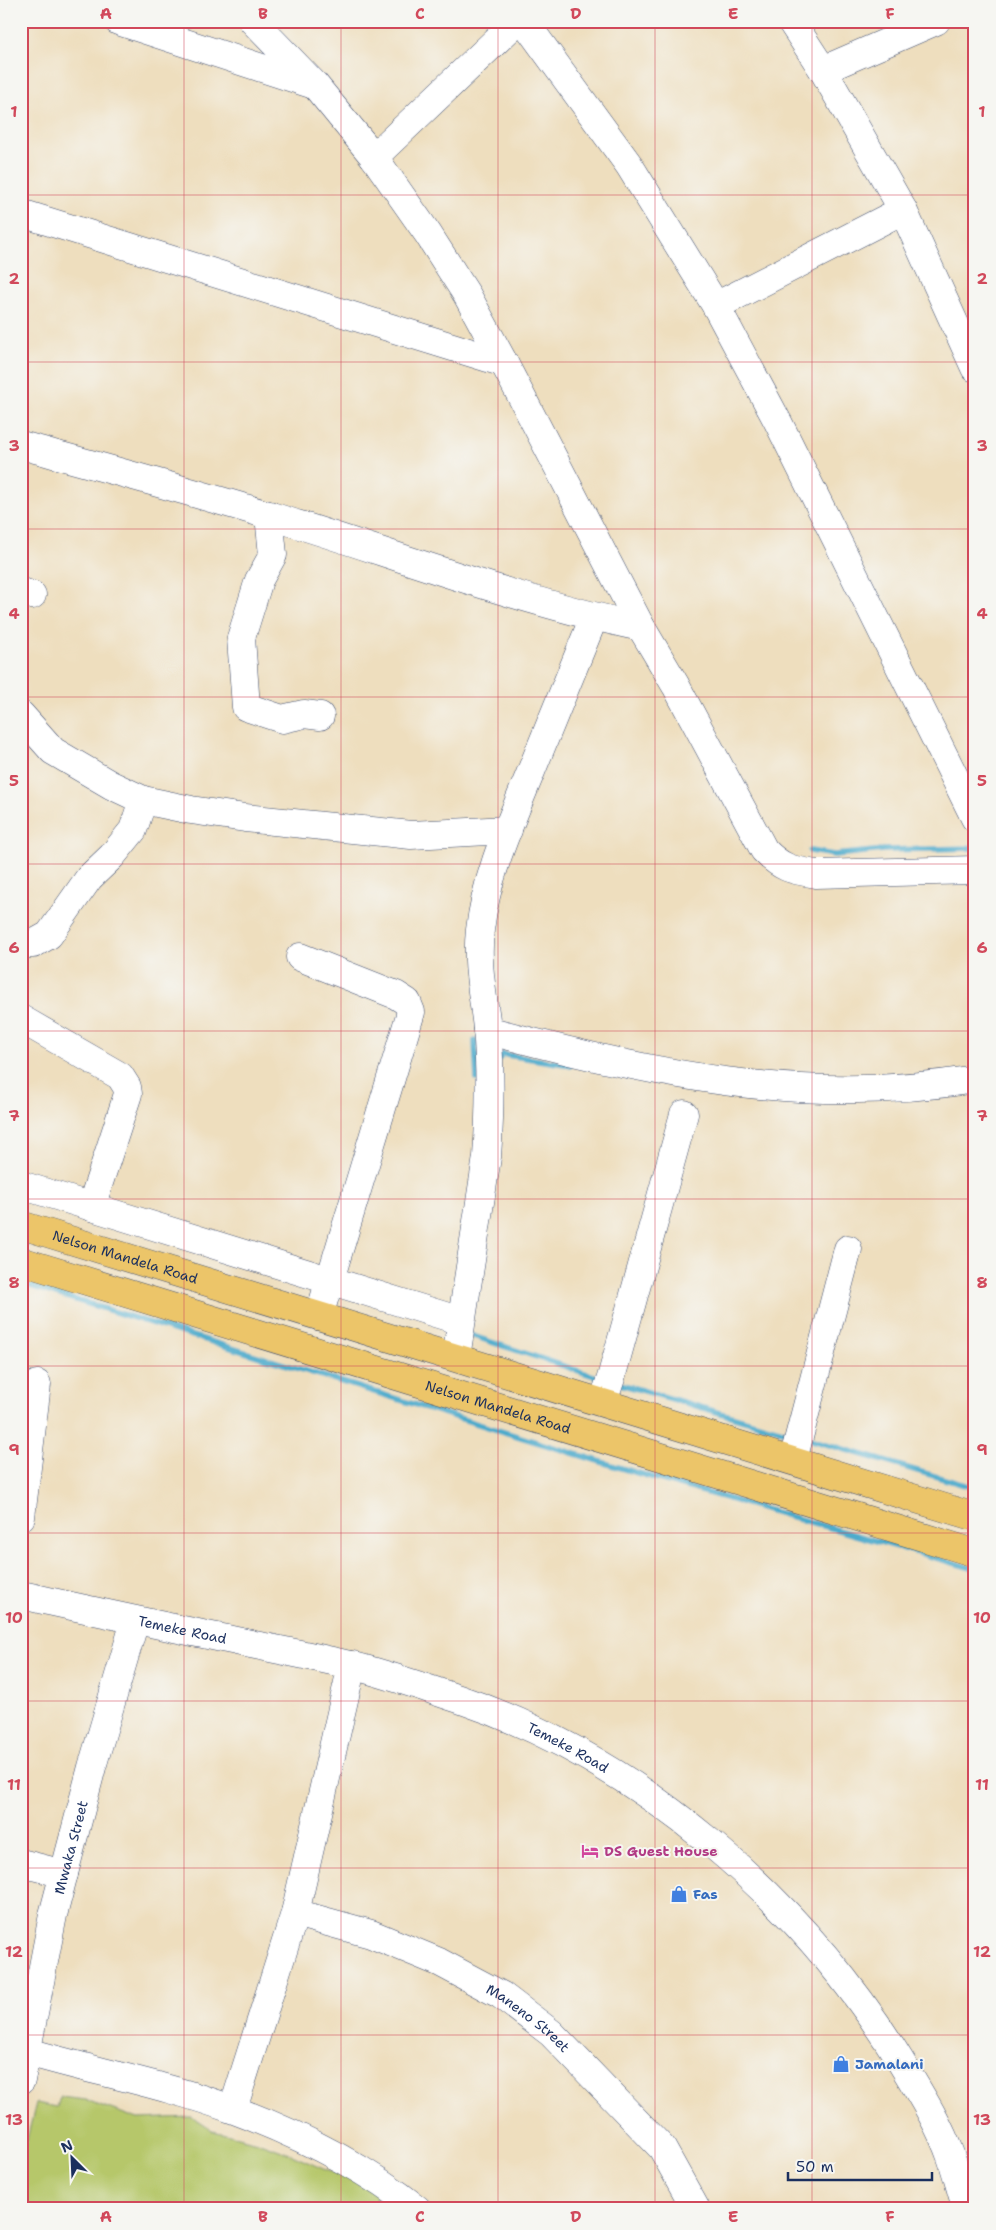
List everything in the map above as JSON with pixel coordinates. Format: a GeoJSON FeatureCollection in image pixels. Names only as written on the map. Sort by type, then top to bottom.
{"type":"FeatureCollection","features":[{"type":"Feature","properties":{"kind":"main road","name":"Nelson Mandela Road"},"geometry":{"type":"LineString","coordinates":[[21,1225],[975,1516]]}},
{"type":"Feature","properties":{"kind":"main road","name":"Nelson Mandela Road"},"geometry":{"type":"LineString","coordinates":[[21,1261],[975,1553]]}},
{"type":"Feature","properties":{"kind":"street"},"geometry":{"type":"LineString","coordinates":[[118,21],[315,85]]}},
{"type":"Feature","properties":{"kind":"street"},"geometry":{"type":"LineString","coordinates":[[253,21],[315,85],[374,157],[428,234],[462,288],[504,362],[640,627],[676,686],[764,850],[775,862],[790,870],[816,874],[975,870]]}},
{"type":"Feature","properties":{"kind":"street"},"geometry":{"type":"LineString","coordinates":[[374,157],[518,21]]}},
{"type":"Feature","properties":{"kind":"street"},"geometry":{"type":"LineString","coordinates":[[524,21],[628,165],[716,306],[778,422],[975,818]]}},
{"type":"Feature","properties":{"kind":"street"},"geometry":{"type":"LineString","coordinates":[[791,21],[823,70],[903,210],[975,368]]}},
{"type":"Feature","properties":{"kind":"street"},"geometry":{"type":"LineString","coordinates":[[823,70],[936,21]]}},
{"type":"Feature","properties":{"kind":"street"},"geometry":{"type":"LineString","coordinates":[[716,306],[903,210]]}},
{"type":"Feature","properties":{"kind":"street"},"geometry":{"type":"LineString","coordinates":[[21,213],[504,362]]}},
{"type":"Feature","properties":{"kind":"street"},"geometry":{"type":"LineString","coordinates":[[21,445],[268,515],[476,582],[594,617],[640,627]]}},
{"type":"Feature","properties":{"kind":"street"},"geometry":{"type":"LineString","coordinates":[[268,515],[273,555],[259,580],[241,638],[246,707],[282,719],[304,714],[320,716]]}},
{"type":"Feature","properties":{"kind":"street"},"geometry":{"type":"LineString","coordinates":[[456,1357],[487,1157],[490,1098],[487,1030],[480,983],[482,913],[494,868],[508,830],[594,617]]}},
{"type":"Feature","properties":{"kind":"street"},"geometry":{"type":"LineString","coordinates":[[21,715],[53,751],[112,785],[143,800],[191,810],[245,818],[411,835],[508,830]]}},
{"type":"Feature","properties":{"kind":"street"},"geometry":{"type":"LineString","coordinates":[[21,944],[33,944],[49,935],[89,878],[112,856],[133,830],[143,800]]}},
{"type":"Feature","properties":{"kind":"street"},"geometry":{"type":"LineString","coordinates":[[300,957],[396,995],[406,1002],[411,1012],[319,1316]]}},
{"type":"Feature","properties":{"kind":"street"},"geometry":{"type":"LineString","coordinates":[[21,1019],[120,1076],[127,1086],[128,1094],[91,1207]]}},
{"type":"Feature","properties":{"kind":"street"},"geometry":{"type":"LineString","coordinates":[[487,1030],[571,1052],[649,1069],[732,1083],[811,1090],[874,1090],[932,1086],[975,1079]]}},
{"type":"Feature","properties":{"kind":"street"},"geometry":{"type":"LineString","coordinates":[[603,1402],[684,1114]]}},
{"type":"Feature","properties":{"kind":"street"},"geometry":{"type":"LineString","coordinates":[[21,1185],[461,1321]]}},
{"type":"Feature","properties":{"kind":"street"},"geometry":{"type":"LineString","coordinates":[[793,1460],[848,1249]]}},
{"type":"Feature","properties":{"kind":"street"},"geometry":{"type":"LineString","coordinates":[[21,1517],[37,1384]]}},
{"type":"Feature","properties":{"kind":"street","name":"Temeke Road"},"geometry":{"type":"LineString","coordinates":[[21,1595],[135,1621],[352,1665],[462,1700],[541,1734],[594,1762],[655,1799],[713,1846],[785,1912],[843,1977],[879,2026],[930,2110],[951,2156]]}},
{"type":"Feature","properties":{"kind":"street","name":"Mwaka Street"},"geometry":{"type":"LineString","coordinates":[[21,2080],[24,2051],[53,1915],[92,1767],[135,1621]]}},
{"type":"Feature","properties":{"kind":"street"},"geometry":{"type":"LineString","coordinates":[[233,2109],[295,1914],[352,1665]]}},
{"type":"Feature","properties":{"kind":"street"},"geometry":{"type":"LineString","coordinates":[[21,1863],[64,1874]]}},
{"type":"Feature","properties":{"kind":"street","name":"Maneno Street"},"geometry":{"type":"LineString","coordinates":[[295,1914],[371,1934],[439,1962],[501,1995],[551,2033],[662,2148],[696,2209]]}},
{"type":"Feature","properties":{"kind":"street"},"geometry":{"type":"LineString","coordinates":[[24,2051],[233,2109],[312,2145],[356,2168],[417,2209]]}},
{"type":"Feature","properties":{"kind":"street"},"geometry":{"type":"LineString","coordinates":[[951,2156],[975,2179]]}},
{"type":"Feature","properties":{"kind":"street"},"geometry":{"type":"LineString","coordinates":[[951,2156],[967,2209]]}},
{"type":"Feature","properties":{"kind":"green space"},"geometry":{"type":"Polygon","coordinates":[[[60,2097],[86,2100],[138,2119],[192,2117],[213,2131],[254,2141],[328,2171],[374,2184],[379,2209],[21,2209],[21,2163],[36,2103],[57,2107],[60,2097]]]}},
{"type":"Feature","properties":{"kind":"waterway"},"geometry":{"type":"LineString","coordinates":[[810,851],[834,855],[884,850],[975,848]]}},
{"type":"Feature","properties":{"kind":"waterway"},"geometry":{"type":"LineString","coordinates":[[475,1041],[477,1079]]}},
{"type":"Feature","properties":{"kind":"waterway"},"geometry":{"type":"LineString","coordinates":[[500,1058],[500,1054],[571,1065]]}},
{"type":"Feature","properties":{"kind":"waterway"},"geometry":{"type":"LineString","coordinates":[[21,1283],[634,1472],[975,1569]]}},
{"type":"Feature","properties":{"kind":"waterway"},"geometry":{"type":"LineString","coordinates":[[467,1334],[603,1379]]}},
{"type":"Feature","properties":{"kind":"waterway"},"geometry":{"type":"LineString","coordinates":[[617,1383],[793,1434]]}},
{"type":"Feature","properties":{"kind":"waterway"},"geometry":{"type":"LineString","coordinates":[[806,1438],[975,1488]]}},
{"type":"Feature","properties":{"kind":"place","name":"DS Guest House"},"geometry":{"type":"Point","coordinates":[590,1851]}},
{"type":"Feature","properties":{"kind":"place","name":"Fas"},"geometry":{"type":"Point","coordinates":[679,1894]}},
{"type":"Feature","properties":{"kind":"place","name":"Jamalani"},"geometry":{"type":"Point","coordinates":[841,2064]}}]}
